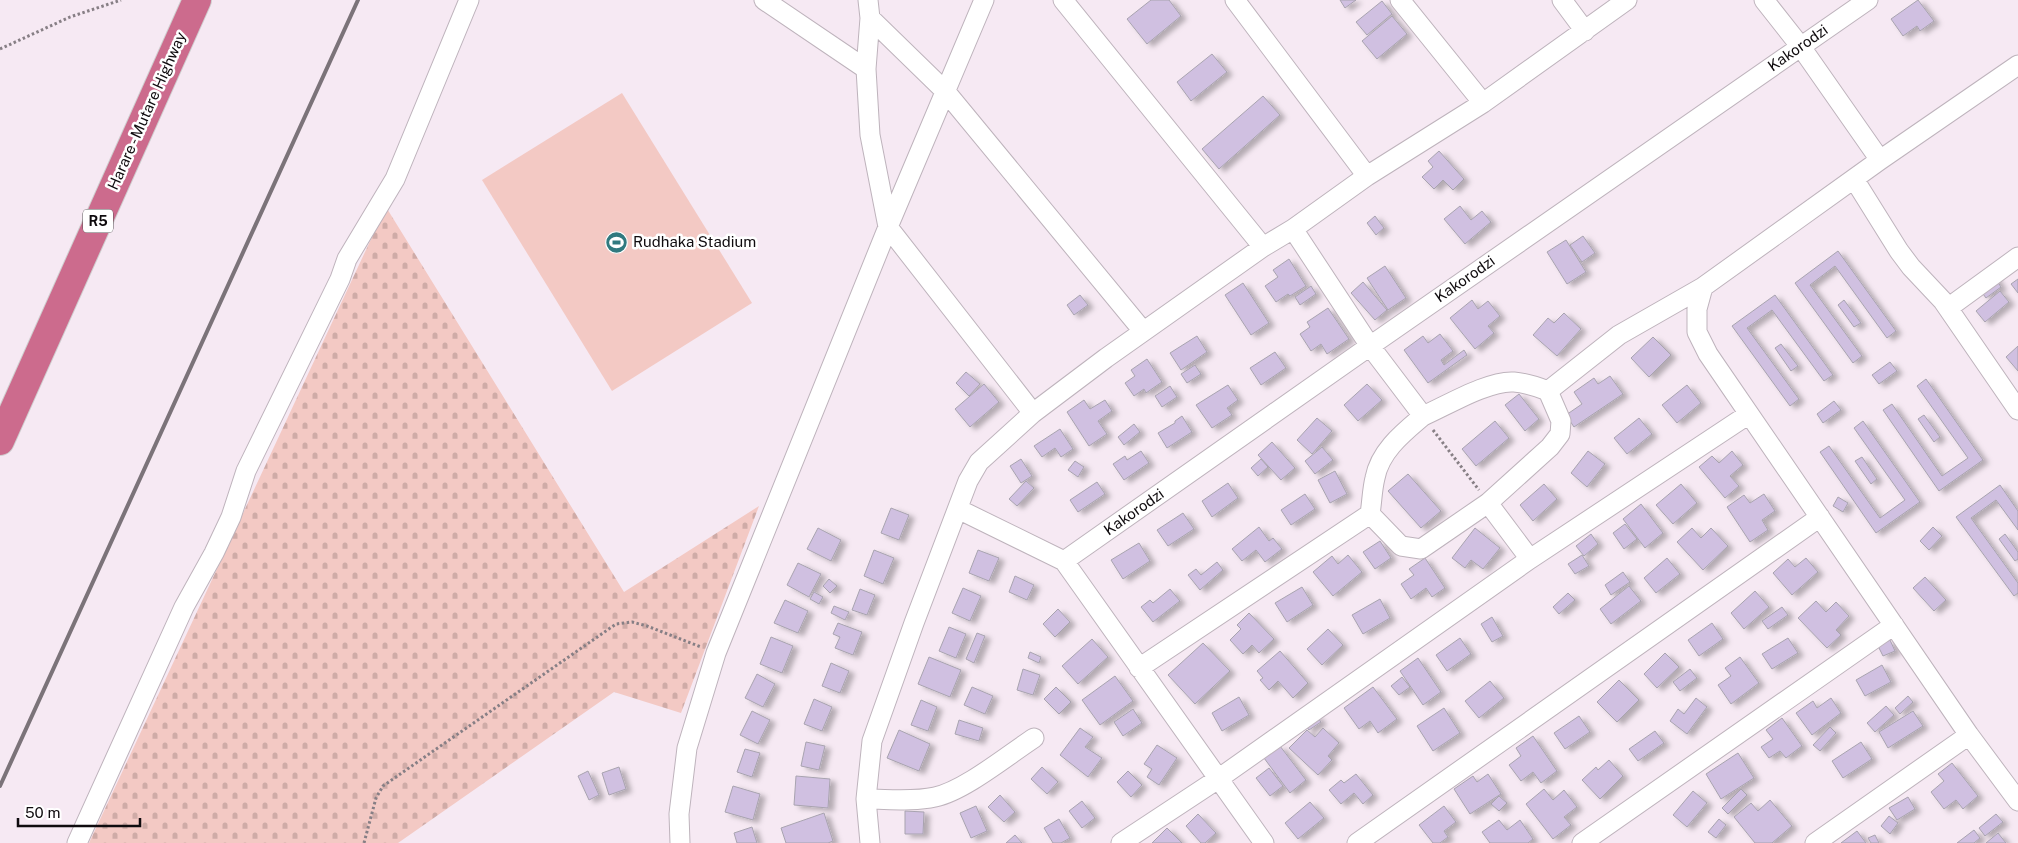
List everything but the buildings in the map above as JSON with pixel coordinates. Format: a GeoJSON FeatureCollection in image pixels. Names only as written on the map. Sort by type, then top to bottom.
{"type":"FeatureCollection","features":[{"type":"Feature","properties":{"kind":"highway","name":"Harare - Mutare Highway"},"geometry":{"type":"LineString","coordinates":[[0,441],[196,0]]}},
{"type":"Feature","properties":{"kind":"street"},"geometry":{"type":"LineString","coordinates":[[77,843],[184,607],[214,553],[231,517],[246,471],[348,259],[395,179],[469,0]]}},
{"type":"Feature","properties":{"kind":"street"},"geometry":{"type":"LineString","coordinates":[[764,0],[866,69]]}},
{"type":"Feature","properties":{"kind":"street"},"geometry":{"type":"LineString","coordinates":[[680,843],[679,814],[687,748],[716,653],[888,227],[984,0]]}},
{"type":"Feature","properties":{"kind":"street"},"geometry":{"type":"LineString","coordinates":[[1063,0],[1263,248]]}},
{"type":"Feature","properties":{"kind":"street"},"geometry":{"type":"LineString","coordinates":[[1235,0],[1367,176]]}},
{"type":"Feature","properties":{"kind":"street"},"geometry":{"type":"LineString","coordinates":[[1400,0],[1483,103]]}},
{"type":"Feature","properties":{"kind":"street"},"geometry":{"type":"LineString","coordinates":[[1562,0],[1585,31]]}},
{"type":"Feature","properties":{"kind":"street"},"geometry":{"type":"LineString","coordinates":[[870,843],[866,799],[872,741],[968,481],[979,462],[1032,413],[1143,331],[1263,248],[1293,230],[1367,176],[1483,103],[1627,0]]}},
{"type":"Feature","properties":{"kind":"street"},"geometry":{"type":"LineString","coordinates":[[1764,0],[1801,47],[1880,160]]}},
{"type":"Feature","properties":{"kind":"street","name":"Kakorodzi"},"geometry":{"type":"LineString","coordinates":[[1064,561],[1868,0]]}},
{"type":"Feature","properties":{"kind":"street"},"geometry":{"type":"LineString","coordinates":[[869,9],[866,69],[870,135],[888,227],[1032,413]]}},
{"type":"Feature","properties":{"kind":"street"},"geometry":{"type":"LineString","coordinates":[[869,9],[946,92],[1143,331]]}},
{"type":"Feature","properties":{"kind":"street"},"geometry":{"type":"LineString","coordinates":[[1548,391],[1619,336],[1703,287],[1854,178],[2018,65]]}},
{"type":"Feature","properties":{"kind":"street"},"geometry":{"type":"LineString","coordinates":[[1854,178],[1899,250],[1948,308],[2018,410]]}},
{"type":"Feature","properties":{"kind":"street"},"geometry":{"type":"LineString","coordinates":[[1293,230],[1370,346],[1423,416]]}},
{"type":"Feature","properties":{"kind":"street"},"geometry":{"type":"LineString","coordinates":[[1948,308],[2018,257]]}},
{"type":"Feature","properties":{"kind":"street"},"geometry":{"type":"LineString","coordinates":[[1703,287],[1697,309],[1697,332],[1708,354],[1969,735],[2018,801]]}},
{"type":"Feature","properties":{"kind":"street"},"geometry":{"type":"LineString","coordinates":[[1139,668],[1370,514],[1375,476],[1384,456],[1396,438],[1423,416],[1498,384],[1514,382],[1548,391]]}},
{"type":"Feature","properties":{"kind":"street"},"geometry":{"type":"LineString","coordinates":[[1370,514],[1401,546],[1421,549],[1488,503],[1550,447],[1560,434],[1561,420],[1548,391]]}},
{"type":"Feature","properties":{"kind":"street"},"geometry":{"type":"LineString","coordinates":[[1121,843],[1218,779],[1530,559],[1749,414]]}},
{"type":"Feature","properties":{"kind":"street"},"geometry":{"type":"LineString","coordinates":[[1488,503],[1530,559]]}},
{"type":"Feature","properties":{"kind":"street"},"geometry":{"type":"LineString","coordinates":[[958,509],[1064,561],[1264,843]]}},
{"type":"Feature","properties":{"kind":"street"},"geometry":{"type":"LineString","coordinates":[[1357,843],[1820,517]]}},
{"type":"Feature","properties":{"kind":"street"},"geometry":{"type":"LineString","coordinates":[[1582,843],[1894,625]]}},
{"type":"Feature","properties":{"kind":"street"},"geometry":{"type":"LineString","coordinates":[[1815,843],[1969,735]]}},
{"type":"Feature","properties":{"kind":"street"},"geometry":{"type":"LineString","coordinates":[[866,799],[935,797],[957,789],[1034,738]]}},
{"type":"Feature","properties":{"kind":"path"},"geometry":{"type":"LineString","coordinates":[[0,49],[70,16],[121,0]]}},
{"type":"Feature","properties":{"kind":"path"},"geometry":{"type":"LineString","coordinates":[[1423,416],[1488,503]]}},
{"type":"Feature","properties":{"kind":"path"},"geometry":{"type":"LineString","coordinates":[[364,843],[376,798],[383,786],[616,624],[632,622],[646,626],[716,653]]}},
{"type":"Feature","properties":{"kind":"green space","name":"Rudhaka Stadium"},"geometry":{"type":"Polygon","coordinates":[[[622,93],[752,303],[612,391],[482,180],[622,93]]]}},
{"type":"Feature","properties":{"kind":"green space"},"geometry":{"type":"Polygon","coordinates":[[[386,207],[624,592],[759,506],[681,713],[614,692],[398,843],[89,843],[386,207]]]}},
{"type":"Feature","properties":{"kind":"railway"},"geometry":{"type":"LineString","coordinates":[[0,786],[358,0]]}},
{"type":"Feature","properties":{"kind":"place","name":"Rudhaka Stadium"},"geometry":{"type":"Point","coordinates":[617,242]}}]}
